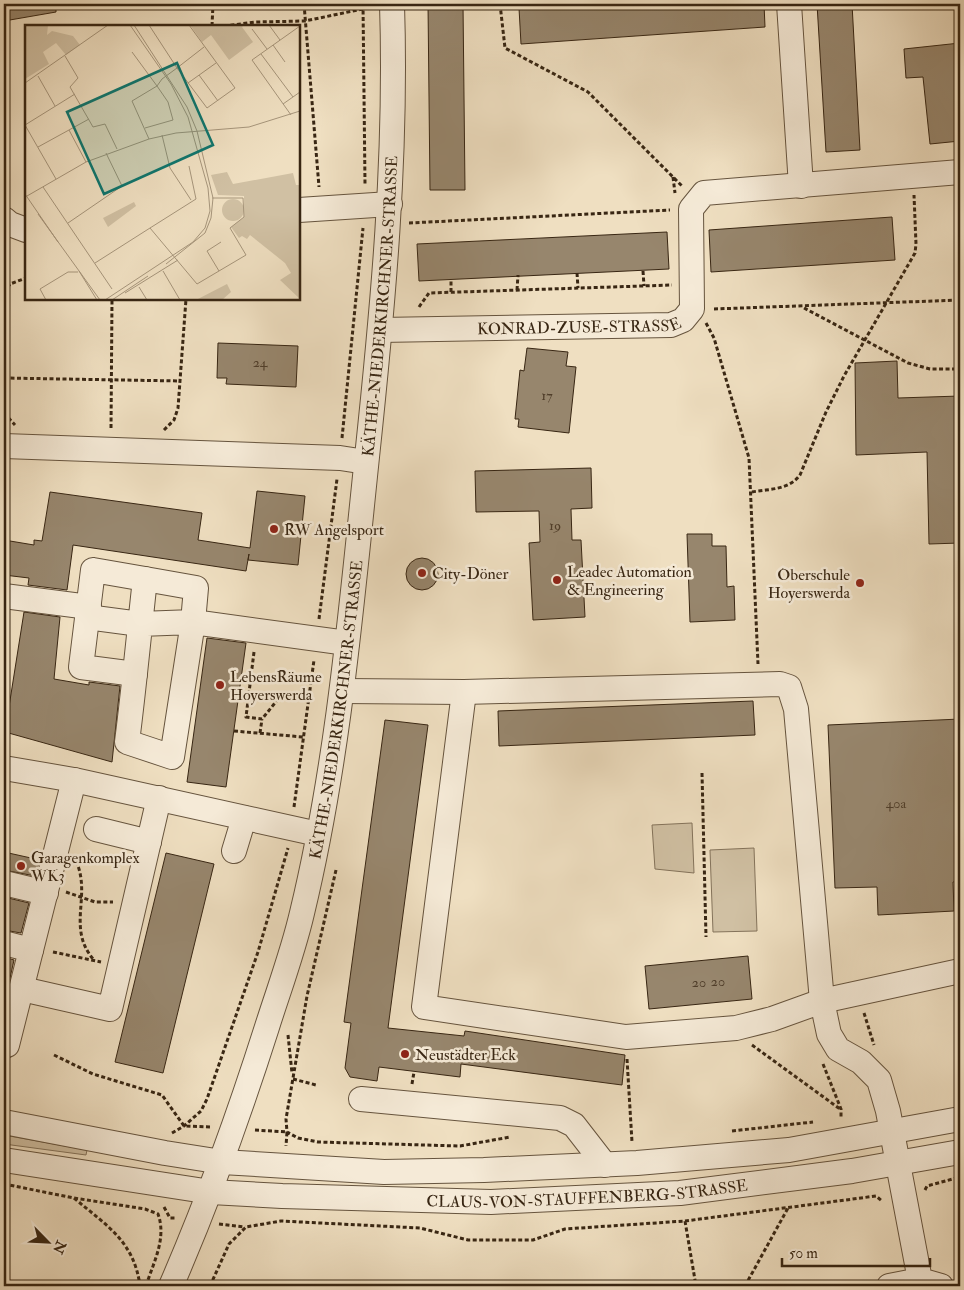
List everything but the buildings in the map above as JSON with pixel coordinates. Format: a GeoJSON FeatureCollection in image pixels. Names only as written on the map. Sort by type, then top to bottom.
{"type":"FeatureCollection","features":[{"type":"Feature","properties":{"kind":"street"},"geometry":{"type":"LineString","coordinates":[[789,4],[801,186]]}},
{"type":"Feature","properties":{"kind":"street","name":"KÄTHE-NIEDERKIRCHNER-STRASSE"},"geometry":{"type":"LineString","coordinates":[[171,1286],[222,1162],[302,915],[330,774],[343,691],[380,330],[389,214],[395,80],[387,5]]}},
{"type":"Feature","properties":{"kind":"street"},"geometry":{"type":"LineString","coordinates":[[688,207],[704,193],[960,172]]}},
{"type":"Feature","properties":{"kind":"street","name":"KONRAD-ZUSE-STRASSE"},"geometry":{"type":"LineString","coordinates":[[380,330],[671,325],[683,320],[695,309],[688,207]]}},
{"type":"Feature","properties":{"kind":"street"},"geometry":{"type":"LineString","coordinates":[[310,209],[389,214]]}},
{"type":"Feature","properties":{"kind":"street"},"geometry":{"type":"LineString","coordinates":[[4,219],[10,224],[25,230]]}},
{"type":"Feature","properties":{"kind":"street"},"geometry":{"type":"LineString","coordinates":[[4,446],[133,456],[340,458],[366,462]]}},
{"type":"Feature","properties":{"kind":"street"},"geometry":{"type":"LineString","coordinates":[[135,674],[81,667],[93,570],[145,579],[196,588],[193,622],[172,756],[127,742],[135,674],[145,579]]}},
{"type":"Feature","properties":{"kind":"street"},"geometry":{"type":"LineString","coordinates":[[4,596],[140,624],[193,622],[347,643]]}},
{"type":"Feature","properties":{"kind":"street"},"geometry":{"type":"LineString","coordinates":[[343,691],[464,692],[780,684],[789,687],[796,709],[822,1001],[829,1034],[838,1049],[861,1062],[879,1080],[897,1164],[927,1284],[883,1284]]}},
{"type":"Feature","properties":{"kind":"street"},"geometry":{"type":"LineString","coordinates":[[464,692],[424,1007],[626,1037],[728,1028],[772,1019],[822,1001],[960,971]]}},
{"type":"Feature","properties":{"kind":"street"},"geometry":{"type":"LineString","coordinates":[[4,768],[74,780],[318,834]]}},
{"type":"Feature","properties":{"kind":"street"},"geometry":{"type":"LineString","coordinates":[[8,1044],[74,780]]}},
{"type":"Feature","properties":{"kind":"street"},"geometry":{"type":"LineString","coordinates":[[22,989],[110,1010],[159,798]]}},
{"type":"Feature","properties":{"kind":"street"},"geometry":{"type":"LineString","coordinates":[[234,851],[244,818]]}},
{"type":"Feature","properties":{"kind":"street"},"geometry":{"type":"LineString","coordinates":[[96,829],[149,842]]}},
{"type":"Feature","properties":{"kind":"street"},"geometry":{"type":"LineString","coordinates":[[4,883],[46,893]]}},
{"type":"Feature","properties":{"kind":"street"},"geometry":{"type":"LineString","coordinates":[[4,943],[31,954]]}},
{"type":"Feature","properties":{"kind":"street"},"geometry":{"type":"LineString","coordinates":[[361,1099],[560,1118],[574,1125],[604,1164]]}},
{"type":"Feature","properties":{"kind":"street","name":"CLAUS-VON-STAUFFENBERG-STRASSE"},"geometry":{"type":"LineString","coordinates":[[4,1122],[164,1153],[222,1162],[384,1172],[604,1164],[789,1150],[960,1119]]}},
{"type":"Feature","properties":{"kind":"street","name":"CLAUS-VON-STAUFFENBERG-STRASSE"},"geometry":{"type":"LineString","coordinates":[[4,1160],[211,1192],[282,1196],[519,1201],[680,1193],[897,1164],[960,1152]]}},
{"type":"Feature","properties":{"kind":"path"},"geometry":{"type":"LineString","coordinates":[[212,25],[213,4]]}},
{"type":"Feature","properties":{"kind":"path"},"geometry":{"type":"LineString","coordinates":[[304,4],[310,209]]}},
{"type":"Feature","properties":{"kind":"path"},"geometry":{"type":"LineString","coordinates":[[500,4],[505,48],[588,92],[673,177],[688,207]]}},
{"type":"Feature","properties":{"kind":"path"},"geometry":{"type":"LineString","coordinates":[[232,25],[256,22],[305,21],[387,5]]}},
{"type":"Feature","properties":{"kind":"path"},"geometry":{"type":"LineString","coordinates":[[752,492],[788,486],[794,483],[800,475],[826,412],[915,253],[913,176]]}},
{"type":"Feature","properties":{"kind":"path"},"geometry":{"type":"LineString","coordinates":[[673,177],[688,207]]}},
{"type":"Feature","properties":{"kind":"path"},"geometry":{"type":"LineString","coordinates":[[389,214],[688,207]]}},
{"type":"Feature","properties":{"kind":"path"},"geometry":{"type":"LineString","coordinates":[[643,271],[644,286]]}},
{"type":"Feature","properties":{"kind":"path"},"geometry":{"type":"LineString","coordinates":[[577,273],[578,288]]}},
{"type":"Feature","properties":{"kind":"path"},"geometry":{"type":"LineString","coordinates":[[517,290],[518,275]]}},
{"type":"Feature","properties":{"kind":"path"},"geometry":{"type":"LineString","coordinates":[[4,293],[10,284],[25,278]]}},
{"type":"Feature","properties":{"kind":"path"},"geometry":{"type":"LineString","coordinates":[[451,292],[452,279]]}},
{"type":"Feature","properties":{"kind":"path"},"geometry":{"type":"LineString","coordinates":[[413,308],[421,307],[429,293],[679,285]]}},
{"type":"Feature","properties":{"kind":"path"},"geometry":{"type":"LineString","coordinates":[[110,433],[112,300]]}},
{"type":"Feature","properties":{"kind":"path"},"geometry":{"type":"LineString","coordinates":[[159,432],[165,430],[174,420],[178,408],[186,300]]}},
{"type":"Feature","properties":{"kind":"path"},"geometry":{"type":"LineString","coordinates":[[695,309],[803,308],[960,300]]}},
{"type":"Feature","properties":{"kind":"path"},"geometry":{"type":"LineString","coordinates":[[803,308],[908,363],[930,369],[960,369]]}},
{"type":"Feature","properties":{"kind":"path"},"geometry":{"type":"LineString","coordinates":[[695,309],[714,338],[745,440],[752,492],[758,685]]}},
{"type":"Feature","properties":{"kind":"path"},"geometry":{"type":"LineString","coordinates":[[4,378],[180,381]]}},
{"type":"Feature","properties":{"kind":"path"},"geometry":{"type":"LineString","coordinates":[[257,631],[246,718],[262,719]]}},
{"type":"Feature","properties":{"kind":"path"},"geometry":{"type":"LineString","coordinates":[[260,733],[262,719],[279,698]]}},
{"type":"Feature","properties":{"kind":"path"},"geometry":{"type":"LineString","coordinates":[[234,731],[303,737]]}},
{"type":"Feature","properties":{"kind":"path"},"geometry":{"type":"LineString","coordinates":[[702,773],[706,937]]}},
{"type":"Feature","properties":{"kind":"path"},"geometry":{"type":"LineString","coordinates":[[61,835],[79,868],[82,878],[82,899],[79,919],[82,943],[94,960]]}},
{"type":"Feature","properties":{"kind":"path"},"geometry":{"type":"LineString","coordinates":[[316,1085],[293,1079],[307,996],[332,896],[336,866]]}},
{"type":"Feature","properties":{"kind":"path"},"geometry":{"type":"LineString","coordinates":[[46,893],[69,892],[82,899],[107,903],[122,902],[137,896]]}},
{"type":"Feature","properties":{"kind":"path"},"geometry":{"type":"LineString","coordinates":[[31,954],[53,952],[121,967]]}},
{"type":"Feature","properties":{"kind":"path"},"geometry":{"type":"LineString","coordinates":[[728,1028],[841,1109]]}},
{"type":"Feature","properties":{"kind":"path"},"geometry":{"type":"LineString","coordinates":[[626,1037],[632,1143]]}},
{"type":"Feature","properties":{"kind":"path"},"geometry":{"type":"LineString","coordinates":[[54,1055],[93,1074],[162,1095],[184,1126]]}},
{"type":"Feature","properties":{"kind":"path"},"geometry":{"type":"LineString","coordinates":[[4,1184],[74,1198],[145,1208],[158,1214],[162,1226],[161,1236],[146,1286]]}},
{"type":"Feature","properties":{"kind":"path"},"geometry":{"type":"LineString","coordinates":[[210,1286],[229,1244],[246,1227],[281,1221],[420,1228],[468,1240],[533,1240],[565,1229],[685,1221],[876,1196],[888,1206]]}},
{"type":"Feature","properties":{"kind":"path"},"geometry":{"type":"LineString","coordinates":[[74,1198],[118,1235],[137,1265],[140,1286]]}},
{"type":"Feature","properties":{"kind":"path"},"geometry":{"type":"LineString","coordinates":[[745,1286],[788,1207]]}},
{"type":"Feature","properties":{"kind":"path"},"geometry":{"type":"LineString","coordinates":[[280,1226],[281,1221]]}},
{"type":"Feature","properties":{"kind":"path"},"geometry":{"type":"LineString","coordinates":[[685,1221],[696,1286]]}},
{"type":"Feature","properties":{"kind":"path"},"geometry":{"type":"LineString","coordinates":[[849,1286],[883,1284]]}},
{"type":"Feature","properties":{"kind":"shaded area"},"geometry":{"type":"Polygon","coordinates":[[[692,823],[694,873],[655,869],[652,825],[692,823]]]}},
{"type":"Feature","properties":{"kind":"shaded area"},"geometry":{"type":"Polygon","coordinates":[[[754,848],[757,931],[713,932],[710,850],[754,848]]]}},
{"type":"Feature","properties":{"kind":"shaded area"},"geometry":{"type":"Polygon","coordinates":[[[4,1135],[87,1150],[86,1155],[4,1144],[4,1135]]]}},
{"type":"Feature","properties":{"kind":"place","name":"RW Angelsport"},"geometry":{"type":"Point","coordinates":[274,529]}},
{"type":"Feature","properties":{"kind":"place","name":"City-Döner"},"geometry":{"type":"Point","coordinates":[422,573]}},
{"type":"Feature","properties":{"kind":"place","name":"Leadec Automation & Engineering"},"geometry":{"type":"Point","coordinates":[557,580]}},
{"type":"Feature","properties":{"kind":"place","name":"Oberschule Hoyerswerda"},"geometry":{"type":"Point","coordinates":[860,583]}},
{"type":"Feature","properties":{"kind":"place","name":"LebensRäume Hoyerswerda"},"geometry":{"type":"Point","coordinates":[220,685]}},
{"type":"Feature","properties":{"kind":"place","name":"Garagenkomplex WK3"},"geometry":{"type":"Point","coordinates":[21,866]}},
{"type":"Feature","properties":{"kind":"place","name":"Neustädter Eck"},"geometry":{"type":"Point","coordinates":[405,1054]}}]}
